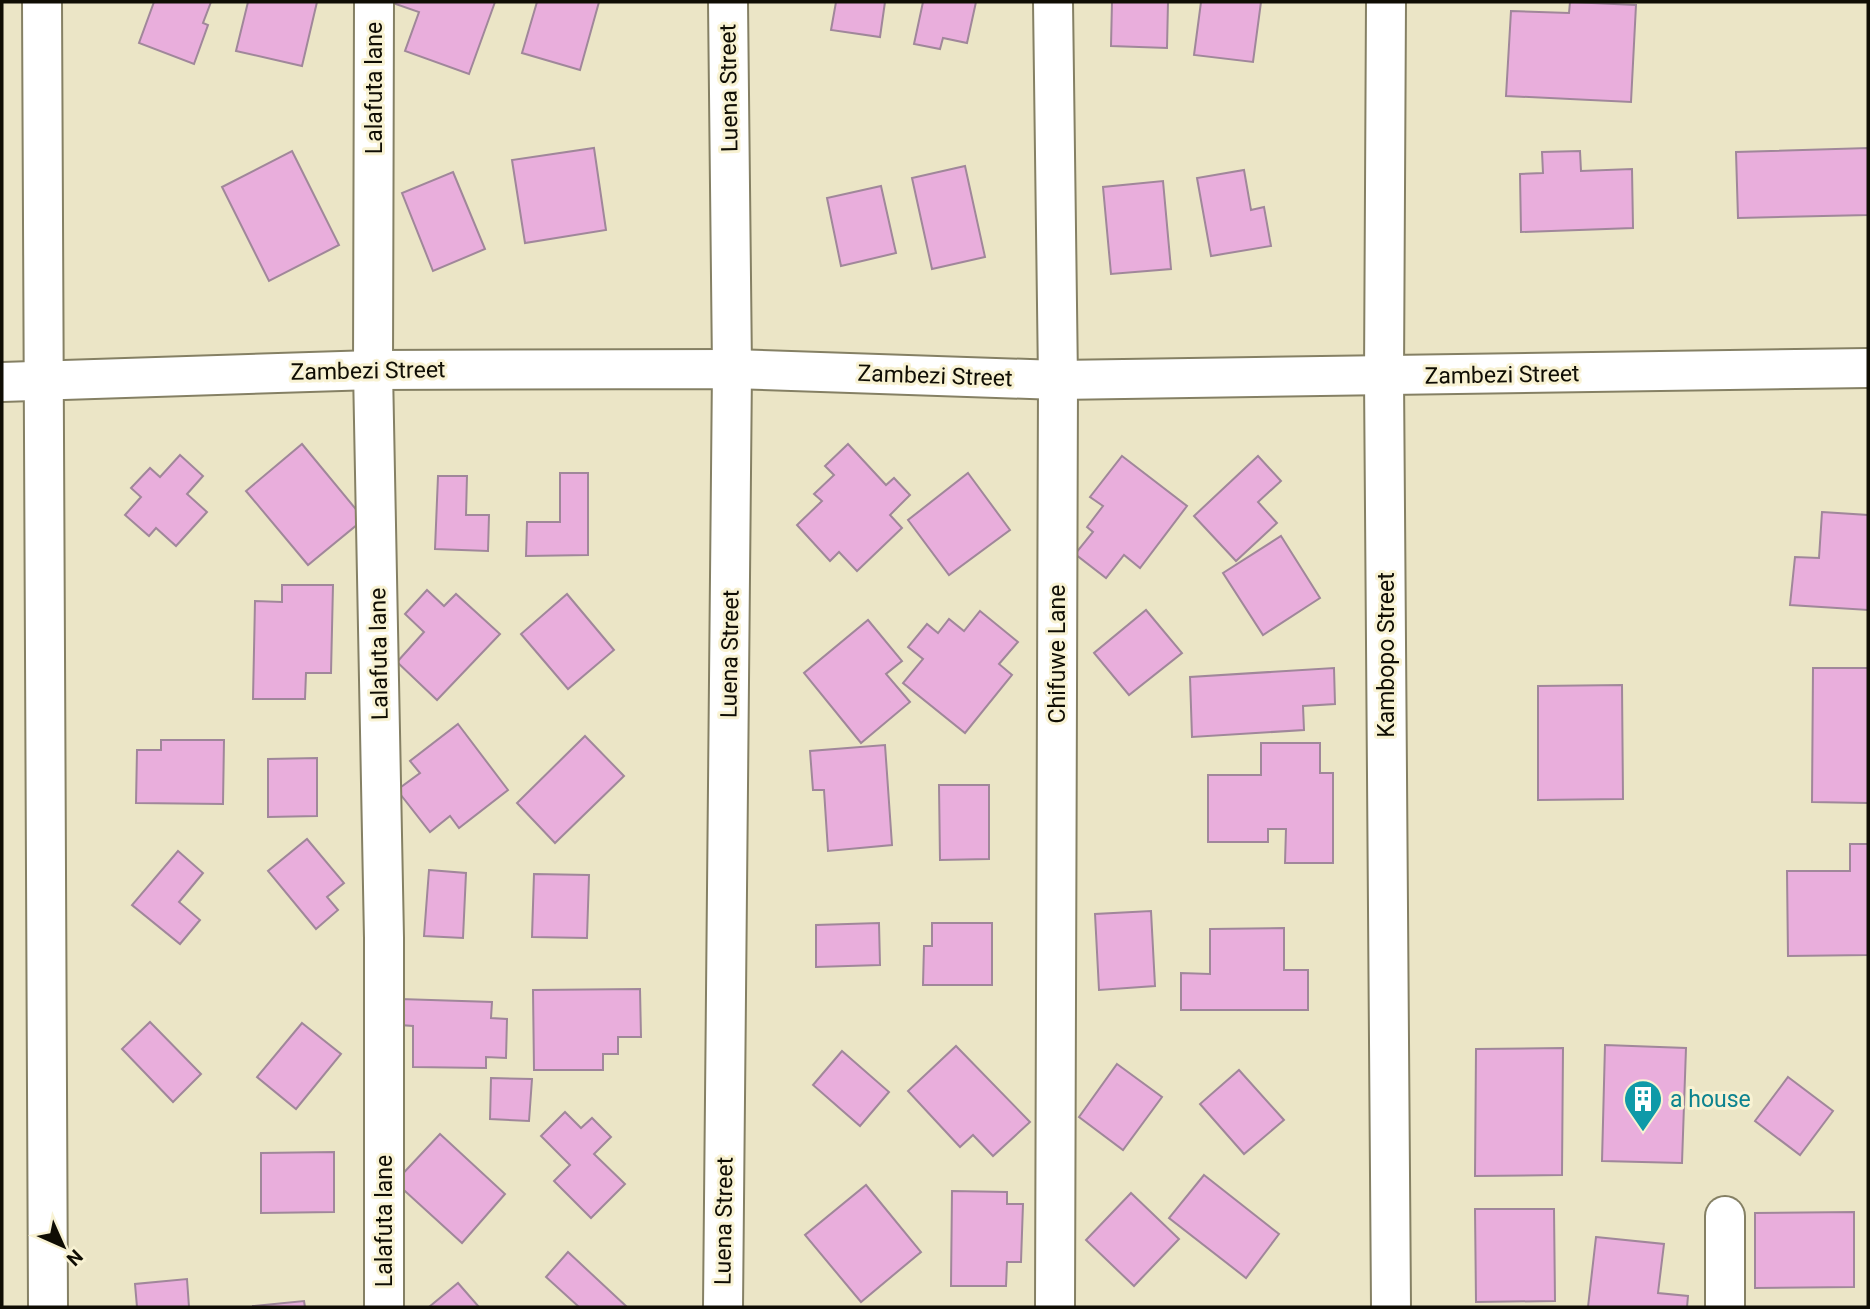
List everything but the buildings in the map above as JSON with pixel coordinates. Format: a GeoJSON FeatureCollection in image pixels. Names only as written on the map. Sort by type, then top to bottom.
{"type":"FeatureCollection","features":[{"type":"Feature","properties":{"kind":"street"},"geometry":{"type":"LineString","coordinates":[[42,2],[48,1307]]}},
{"type":"Feature","properties":{"kind":"street","name":"Lalafuta lane"},"geometry":{"type":"LineString","coordinates":[[374,2],[373,370],[384,938],[384,1307]]}},
{"type":"Feature","properties":{"kind":"street","name":"Luena Street"},"geometry":{"type":"LineString","coordinates":[[723,1307],[733,369],[728,2]]}},
{"type":"Feature","properties":{"kind":"street","name":"Chifuwe Lane"},"geometry":{"type":"LineString","coordinates":[[1053,2],[1058,380],[1055,1307]]}},
{"type":"Feature","properties":{"kind":"street","name":"Kambopo Street"},"geometry":{"type":"LineString","coordinates":[[1386,2],[1384,377],[1391,1307]]}},
{"type":"Feature","properties":{"kind":"street","name":"Zambezi Street"},"geometry":{"type":"LineString","coordinates":[[2,382],[373,370],[733,369],[1058,380],[1868,368]]}},
{"type":"Feature","properties":{"kind":"street"},"geometry":{"type":"LineString","coordinates":[[1725,1216],[1725,1307]]}},
{"type":"Feature","properties":{"kind":"place","name":"a house"},"geometry":{"type":"Point","coordinates":[1643,1133]}}]}
